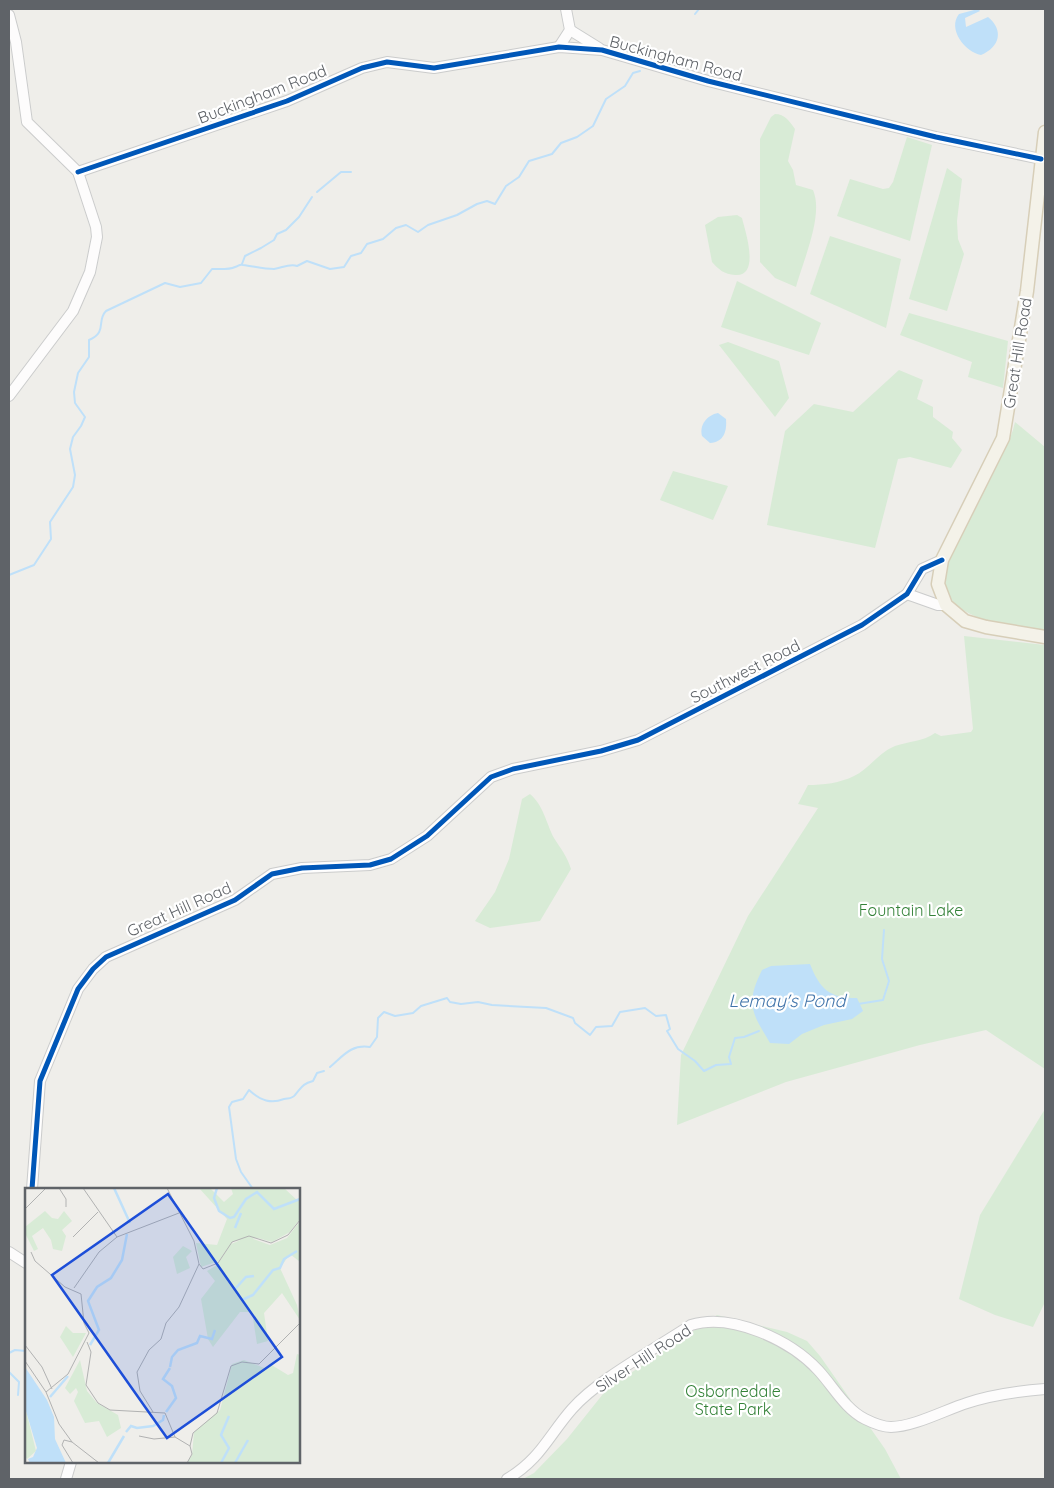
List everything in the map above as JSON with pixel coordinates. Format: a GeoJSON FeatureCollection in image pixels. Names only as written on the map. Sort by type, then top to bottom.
{"type":"FeatureCollection","features":[{"type":"Feature","properties":{"kind":"main road","name":"Great Hill Road"},"geometry":{"type":"LineString","coordinates":[[946,605],[938,584],[942,560],[1003,438],[1028,291],[1045,132]]}},
{"type":"Feature","properties":{"kind":"main road"},"geometry":{"type":"LineString","coordinates":[[946,605],[958,616],[975,624],[1045,637]]}},
{"type":"Feature","properties":{"kind":"street"},"geometry":{"type":"LineString","coordinates":[[559,47],[570,30],[566,9]]}},
{"type":"Feature","properties":{"kind":"street"},"geometry":{"type":"LineString","coordinates":[[9,15],[20,68],[27,122],[78,172],[96,227],[96,248],[90,272],[73,311],[63,327],[9,396]]}},
{"type":"Feature","properties":{"kind":"street"},"geometry":{"type":"LineString","coordinates":[[570,30],[602,50]]}},
{"type":"Feature","properties":{"kind":"street","name":"Buckingham Road"},"geometry":{"type":"LineString","coordinates":[[78,172],[287,101],[362,68],[386,62],[434,68],[559,47],[602,50],[726,85],[936,137],[1041,160]]}},
{"type":"Feature","properties":{"kind":"street","name":"Southwest Road"},"geometry":{"type":"LineString","coordinates":[[536,764],[602,751],[638,740],[862,625],[907,594],[922,569],[942,560]]}},
{"type":"Feature","properties":{"kind":"street"},"geometry":{"type":"LineString","coordinates":[[907,594],[938,605],[946,605]]}},
{"type":"Feature","properties":{"kind":"street","name":"Great Hill Road"},"geometry":{"type":"LineString","coordinates":[[32,1188],[40,1081],[78,989],[93,969],[106,957],[235,900],[272,874],[293,868],[370,865],[391,859],[427,836],[491,776],[536,764]]}},
{"type":"Feature","properties":{"kind":"street"},"geometry":{"type":"LineString","coordinates":[[9,1252],[25,1262]]}},
{"type":"Feature","properties":{"kind":"street","name":"Silver Hill Road"},"geometry":{"type":"LineString","coordinates":[[507,1479],[534,1460],[572,1409],[592,1390],[692,1325],[704,1321],[751,1329],[787,1344],[807,1359],[857,1414],[872,1422],[888,1427],[904,1425],[970,1402],[1045,1389]]}},
{"type":"Feature","properties":{"kind":"street"},"geometry":{"type":"LineString","coordinates":[[66,1479],[71,1463]]}},
{"type":"Feature","properties":{"kind":"green space"},"geometry":{"type":"Polygon","coordinates":[[[775,114],[784,117],[795,129],[788,161],[793,170],[796,185],[813,190],[816,200],[814,225],[796,287],[775,278],[760,262],[760,139],[771,117],[775,114]]]}},
{"type":"Feature","properties":{"kind":"green space"},"geometry":{"type":"Polygon","coordinates":[[[907,137],[932,145],[910,241],[837,216],[850,179],[883,189],[889,188],[893,182],[907,137]]]}},
{"type":"Feature","properties":{"kind":"green space"},"geometry":{"type":"Polygon","coordinates":[[[947,168],[962,179],[957,221],[958,239],[964,254],[947,311],[909,299],[947,168]]]}},
{"type":"Feature","properties":{"kind":"green space"},"geometry":{"type":"Polygon","coordinates":[[[737,215],[742,218],[748,242],[749,261],[747,269],[743,274],[735,275],[722,271],[712,262],[705,225],[718,217],[737,215]]]}},
{"type":"Feature","properties":{"kind":"green space"},"geometry":{"type":"Polygon","coordinates":[[[830,236],[901,259],[886,328],[810,294],[830,236]]]}},
{"type":"Feature","properties":{"kind":"green space"},"geometry":{"type":"Polygon","coordinates":[[[737,281],[821,323],[809,355],[721,327],[737,281]]]}},
{"type":"Feature","properties":{"kind":"green space"},"geometry":{"type":"Polygon","coordinates":[[[909,313],[1008,341],[1003,388],[968,377],[972,362],[900,335],[909,313]]]}},
{"type":"Feature","properties":{"kind":"green space"},"geometry":{"type":"Polygon","coordinates":[[[728,342],[779,361],[789,398],[775,417],[719,345],[728,342]]]}},
{"type":"Feature","properties":{"kind":"green space"},"geometry":{"type":"Polygon","coordinates":[[[899,370],[923,380],[917,399],[933,407],[933,417],[953,432],[952,438],[962,450],[951,468],[910,457],[898,459],[875,548],[767,525],[785,431],[814,404],[853,412],[899,370]]]}},
{"type":"Feature","properties":{"kind":"green space"},"geometry":{"type":"Polygon","coordinates":[[[1015,422],[1045,447],[1045,630],[1000,624],[983,620],[968,613],[956,604],[948,593],[945,579],[946,568],[955,543],[1003,454],[1015,422]]]}},
{"type":"Feature","properties":{"kind":"green space"},"geometry":{"type":"Polygon","coordinates":[[[673,471],[728,486],[713,520],[660,500],[673,471]]]}},
{"type":"Feature","properties":{"kind":"green space","name":"Fountain Lake"},"geometry":{"type":"Polygon","coordinates":[[[964,636],[1045,645],[1045,1069],[986,1030],[920,1045],[786,1082],[677,1125],[681,1055],[748,916],[818,808],[798,804],[808,785],[831,783],[854,776],[895,746],[920,740],[935,733],[941,736],[971,732],[973,729],[964,636]]]}},
{"type":"Feature","properties":{"kind":"green space"},"geometry":{"type":"Polygon","coordinates":[[[530,794],[542,809],[554,838],[566,856],[571,869],[540,921],[490,928],[475,921],[495,892],[509,859],[522,799],[530,794]]]}},
{"type":"Feature","properties":{"kind":"green space"},"geometry":{"type":"Polygon","coordinates":[[[1045,1109],[1045,1302],[1033,1327],[995,1315],[959,1299],[980,1215],[1045,1109]]]}},
{"type":"Feature","properties":{"kind":"green space","name":"Osbornedale State Park"},"geometry":{"type":"Polygon","coordinates":[[[717,1315],[787,1332],[807,1341],[820,1356],[885,1449],[901,1479],[523,1479],[534,1473],[567,1439],[607,1389],[717,1315]]]}},
{"type":"Feature","properties":{"kind":"water"},"geometry":{"type":"Polygon","coordinates":[[[978,9],[980,11],[965,18],[966,27],[988,17],[993,22],[998,33],[996,43],[981,55],[964,45],[956,33],[955,26],[959,14],[978,9]]]}},
{"type":"Feature","properties":{"kind":"water"},"geometry":{"type":"Polygon","coordinates":[[[718,413],[726,419],[725,432],[719,441],[710,443],[702,436],[703,424],[707,418],[718,413]]]}},
{"type":"Feature","properties":{"kind":"water","name":"Lemay's Pond"},"geometry":{"type":"Polygon","coordinates":[[[810,964],[822,986],[832,994],[847,998],[857,998],[863,1011],[852,1019],[824,1025],[802,1034],[789,1044],[770,1043],[755,1016],[752,1000],[762,970],[771,966],[810,964]]]}},
{"type":"Feature","properties":{"kind":"waterway"},"geometry":{"type":"LineString","coordinates":[[695,14],[699,9]]}},
{"type":"Feature","properties":{"kind":"waterway"},"geometry":{"type":"LineString","coordinates":[[9,575],[34,565],[51,539],[50,522],[73,487],[75,475],[70,449],[73,437],[85,417],[75,403],[74,392],[78,373],[89,357],[89,340],[98,334],[103,315],[106,311],[165,283],[180,287],[201,283],[212,269],[230,269],[241,265],[274,269],[289,265],[297,266],[307,261],[330,269],[344,267],[351,256],[361,253],[367,244],[383,239],[396,228],[406,225],[418,232],[428,225],[457,215],[477,204],[487,201],[495,204],[506,186],[519,177],[529,161],[552,154],[561,143],[577,137],[593,126],[606,99],[625,86],[633,73],[640,71]]}},
{"type":"Feature","properties":{"kind":"waterway"},"geometry":{"type":"LineString","coordinates":[[317,192],[341,172],[351,172]]}},
{"type":"Feature","properties":{"kind":"waterway"},"geometry":{"type":"LineString","coordinates":[[242,264],[245,256],[274,240],[277,234],[286,230],[299,217],[312,197]]}},
{"type":"Feature","properties":{"kind":"waterway"},"geometry":{"type":"LineString","coordinates":[[858,1004],[883,1000],[889,981],[882,959],[884,930]]}},
{"type":"Feature","properties":{"kind":"waterway"},"geometry":{"type":"LineString","coordinates":[[330,1067],[352,1049],[370,1047],[377,1037],[378,1018],[384,1012],[395,1016],[413,1013],[421,1006],[447,998],[450,1002],[461,1004],[478,1002],[492,1005],[546,1008],[573,1018],[575,1023],[590,1035],[596,1027],[612,1026],[620,1012],[645,1008],[656,1016],[666,1015],[670,1029],[667,1031],[678,1049],[695,1061],[704,1071],[716,1065],[731,1064],[729,1057],[735,1038],[744,1037],[759,1031]]}},
{"type":"Feature","properties":{"kind":"waterway"},"geometry":{"type":"LineString","coordinates":[[252,1188],[241,1172],[236,1159],[229,1107],[232,1102],[243,1099],[249,1090],[258,1097],[270,1101],[292,1098],[304,1085],[313,1081],[317,1073],[324,1071]]}},
{"type":"Feature","properties":{"kind":"waterway"},"geometry":{"type":"LineString","coordinates":[[9,1353],[15,1350],[25,1351]]}},
{"type":"Feature","properties":{"kind":"waterway"},"geometry":{"type":"LineString","coordinates":[[9,1372],[19,1382],[18,1395]]}},
{"type":"Feature","properties":{"kind":"cycle path"},"geometry":{"type":"LineString","coordinates":[[78,172],[287,101],[362,68],[387,62],[434,68],[559,47],[602,50],[708,81],[936,137],[1041,159]]}},
{"type":"Feature","properties":{"kind":"cycle path"},"geometry":{"type":"LineString","coordinates":[[32,1188],[40,1081],[78,989],[93,969],[106,957],[235,900],[272,874],[302,868],[370,865],[391,859],[427,836],[491,777],[513,769],[601,751],[638,740],[862,625],[907,594],[922,569],[942,560]]}}]}
